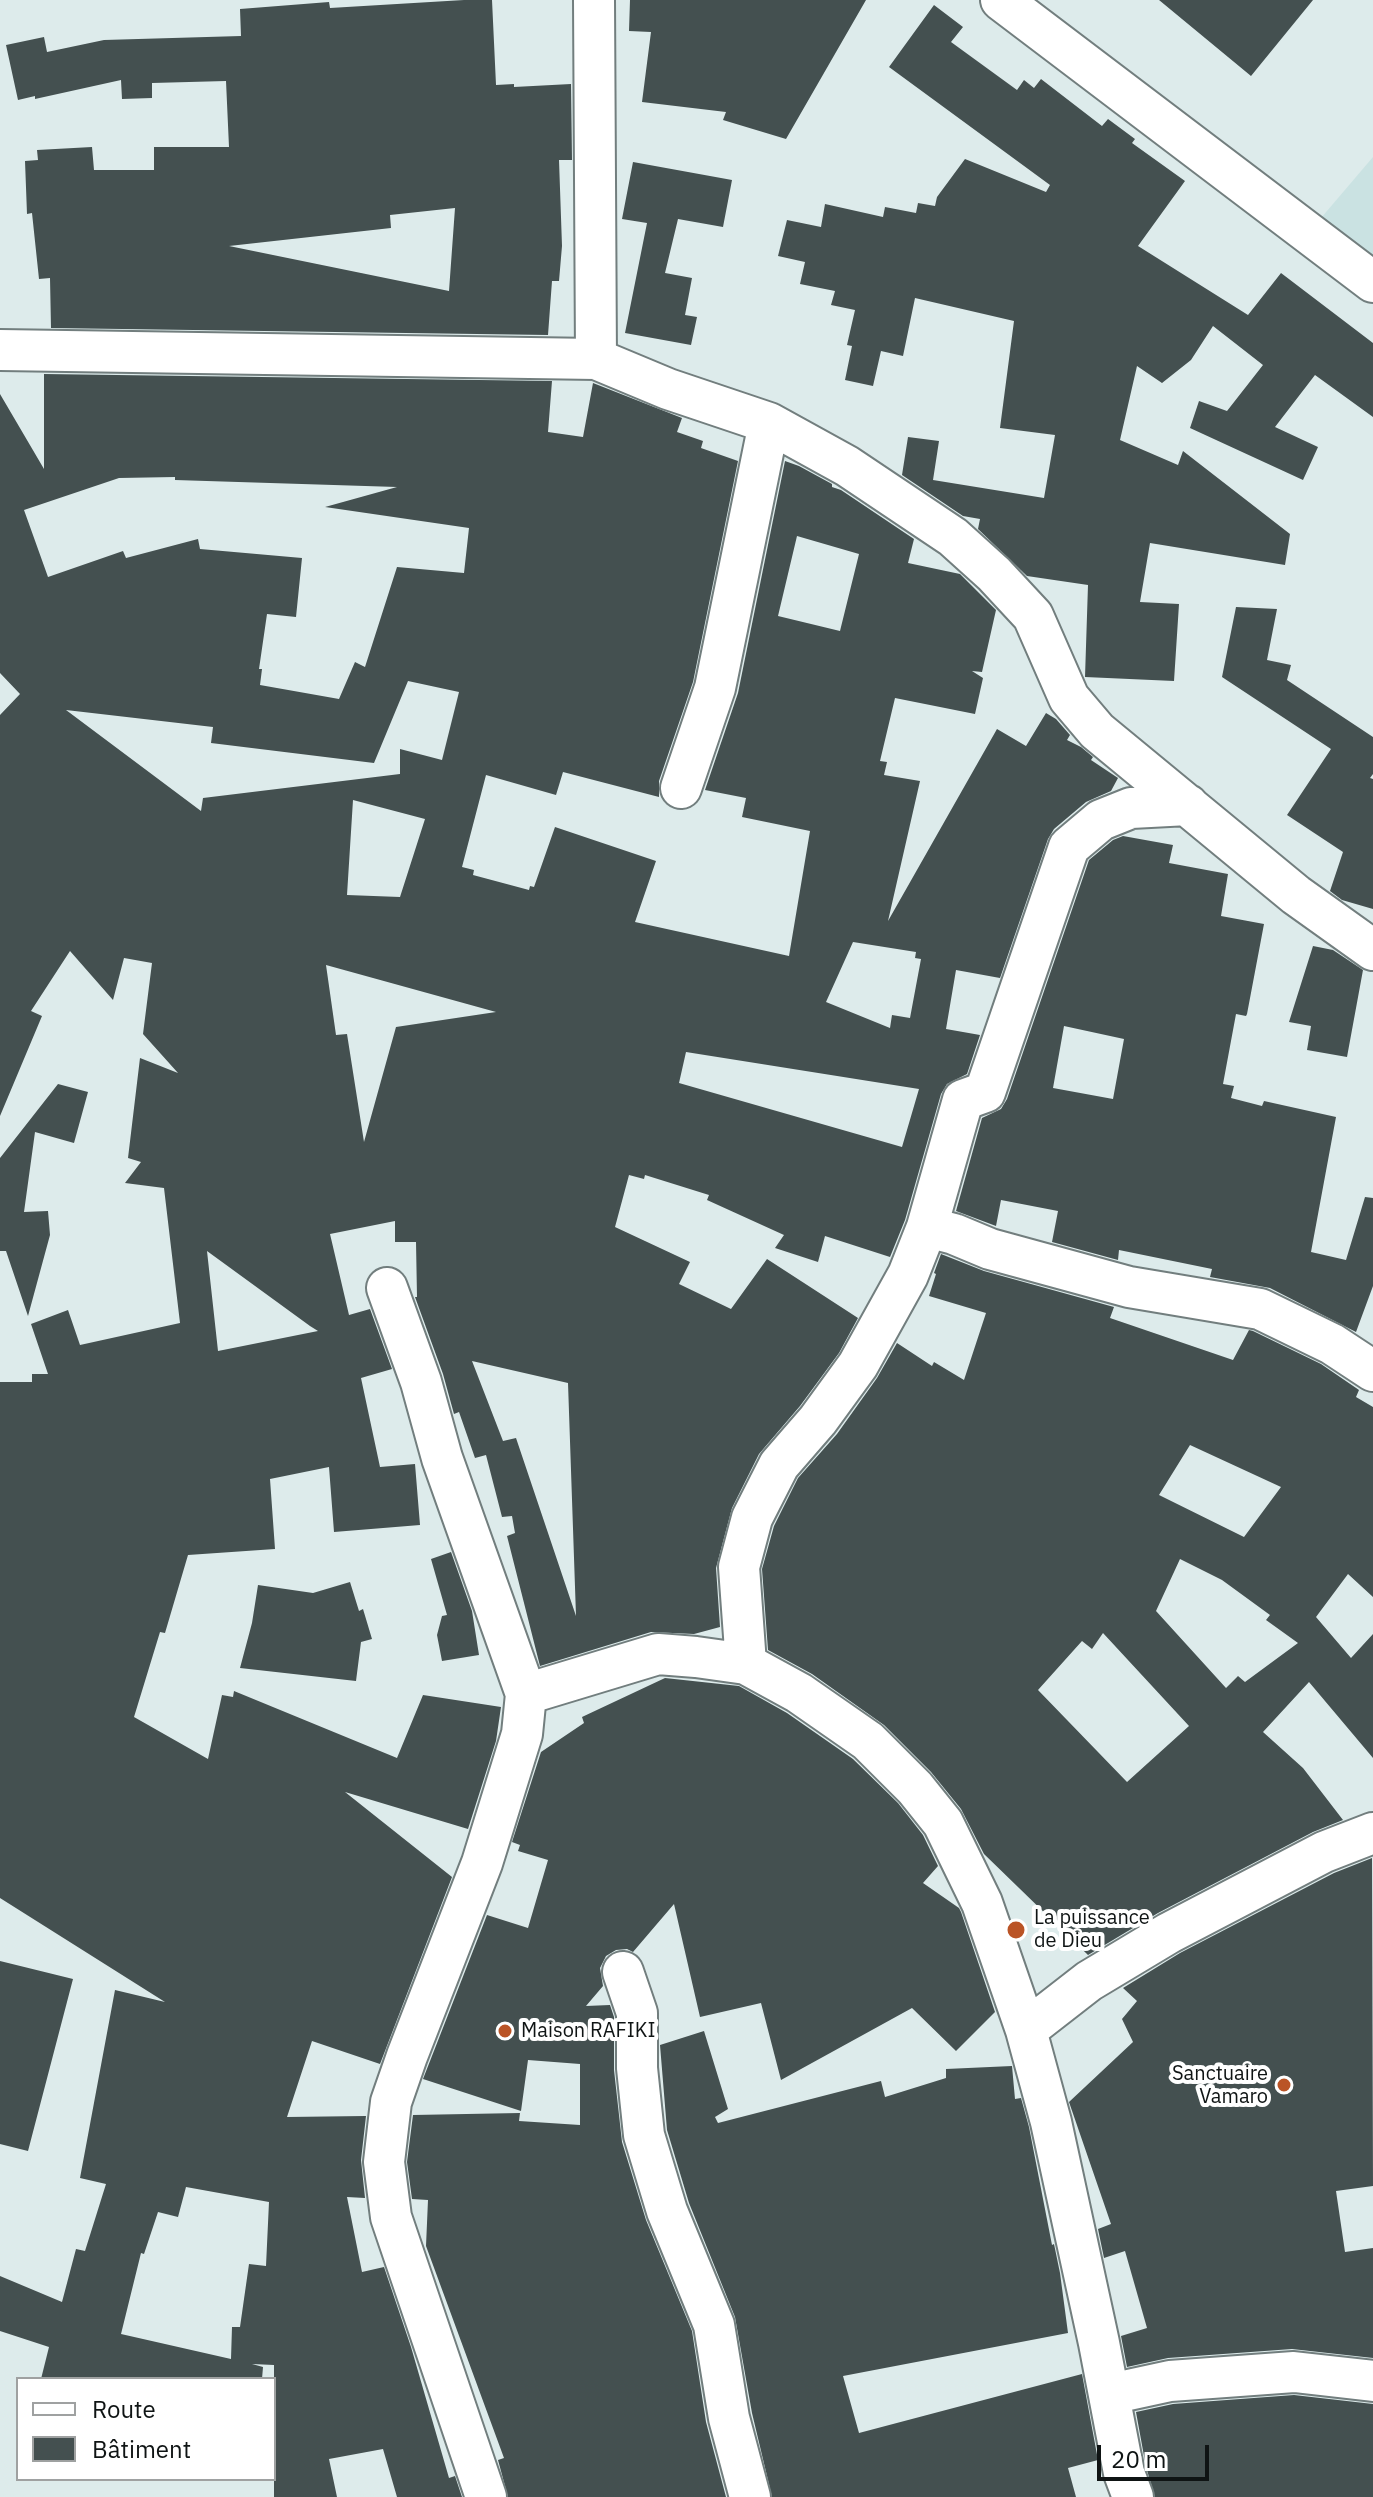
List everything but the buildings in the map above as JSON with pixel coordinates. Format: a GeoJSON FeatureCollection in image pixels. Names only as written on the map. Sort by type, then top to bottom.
{"type":"FeatureCollection","features":[{"type":"Feature","properties":{"kind":"street"},"geometry":{"type":"LineString","coordinates":[[594,0],[596,359]]}},
{"type":"Feature","properties":{"kind":"street"},"geometry":{"type":"LineString","coordinates":[[1001,0],[1373,282]]}},
{"type":"Feature","properties":{"kind":"street"},"geometry":{"type":"LineString","coordinates":[[0,350],[596,359],[668,389],[769,423],[847,466],[953,537],[994,574],[1033,616],[1069,698],[1097,731],[1296,895],[1373,950]]}},
{"type":"Feature","properties":{"kind":"street"},"geometry":{"type":"LineString","coordinates":[[681,788],[715,688],[769,423]]}},
{"type":"Feature","properties":{"kind":"street"},"geometry":{"type":"LineString","coordinates":[[746,1664],[739,1567],[752,1518],[779,1465],[818,1420],[858,1365],[908,1275],[927,1227],[963,1100],[985,1092],[1069,847],[1101,820],[1131,808],[1188,805]]}},
{"type":"Feature","properties":{"kind":"street"},"geometry":{"type":"LineString","coordinates":[[927,1227],[990,1249],[1129,1287],[1260,1309],[1332,1344],[1373,1371]]}},
{"type":"Feature","properties":{"kind":"street"},"geometry":{"type":"LineString","coordinates":[[387,1288],[421,1382],[442,1458],[526,1694],[522,1734],[482,1863],[391,2102],[384,2162],[391,2217],[486,2497]]}},
{"type":"Feature","properties":{"kind":"street"},"geometry":{"type":"LineString","coordinates":[[526,1694],[658,1654],[746,1664],[799,1693],[868,1741],[915,1788],[943,1823],[982,1903],[1026,2030],[1051,2122],[1124,2473],[1133,2497]]}},
{"type":"Feature","properties":{"kind":"street"},"geometry":{"type":"LineString","coordinates":[[1026,2030],[1089,1981],[1169,1933],[1324,1852],[1373,1833]]}},
{"type":"Feature","properties":{"kind":"street"},"geometry":{"type":"LineString","coordinates":[[623,1972],[637,2013],[637,2068],[644,2135],[667,2211],[714,2325],[729,2418],[750,2497]]}},
{"type":"Feature","properties":{"kind":"street"},"geometry":{"type":"LineString","coordinates":[[1110,2394],[1170,2381],[1294,2372],[1373,2381]]}},
{"type":"Feature","properties":{"kind":"shaded area"},"geometry":{"type":"Polygon","coordinates":[[[1373,157],[1373,256],[1321,218],[1373,157]]]}},
{"type":"Feature","properties":{"kind":"place","name":"La puissance de Dieu"},"geometry":{"type":"Point","coordinates":[1016,1930]}},
{"type":"Feature","properties":{"kind":"place","name":"Maison RAFIKI"},"geometry":{"type":"Point","coordinates":[505,2031]}},
{"type":"Feature","properties":{"kind":"place","name":"Sanctuaire Vamaro"},"geometry":{"type":"Point","coordinates":[1284,2085]}}]}
